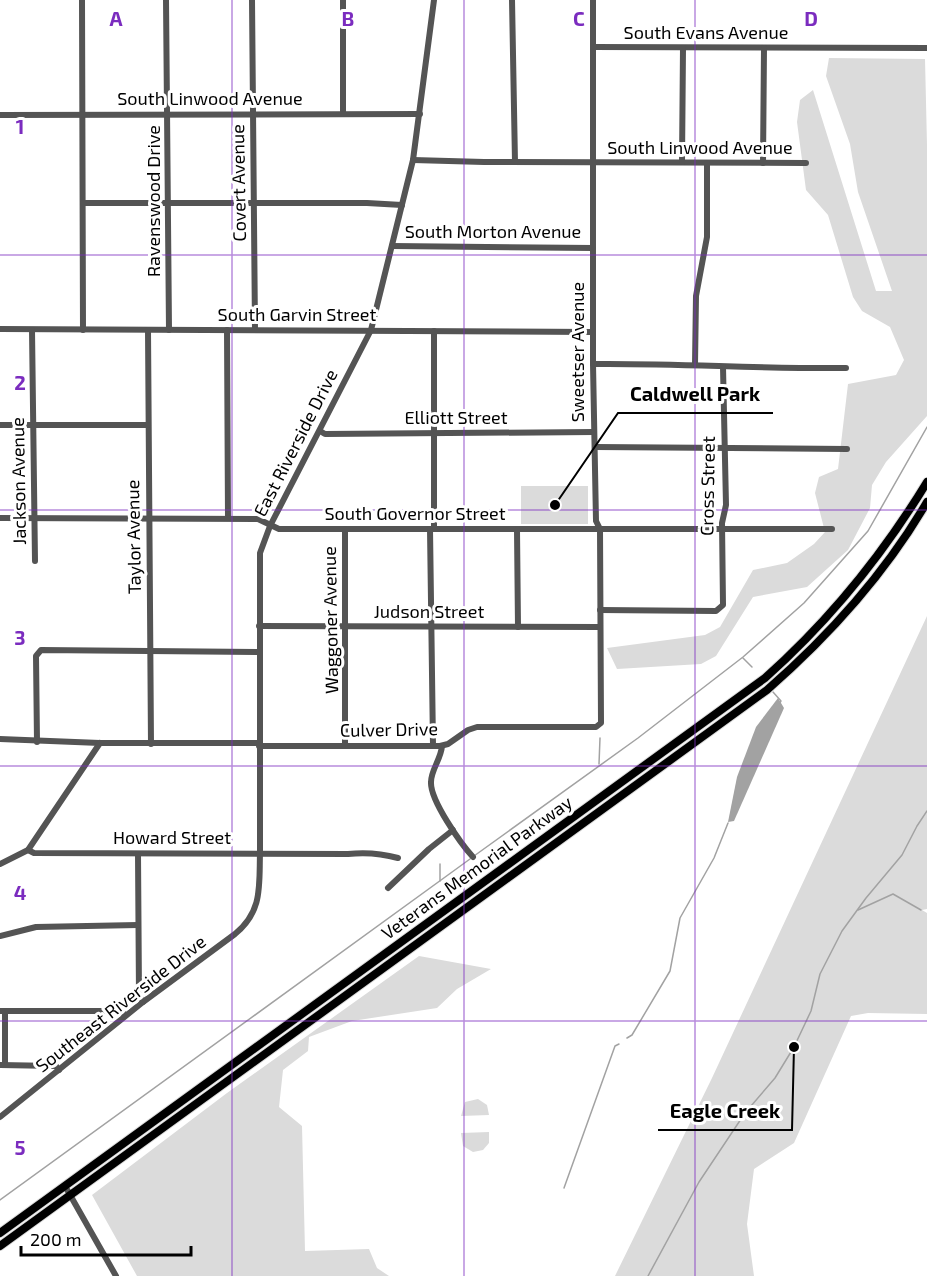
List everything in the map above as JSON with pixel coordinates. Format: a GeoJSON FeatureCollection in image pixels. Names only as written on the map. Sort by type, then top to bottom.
{"type":"FeatureCollection","features":[{"type":"Feature","properties":{"kind":"highway","name":"Veterans Memorial Parkway"},"geometry":{"type":"LineString","coordinates":[[0,1233],[765,678],[819,627],[865,574],[907,515],[927,482]]}},
{"type":"Feature","properties":{"kind":"highway","name":"Veterans Memorial Parkway"},"geometry":{"type":"LineString","coordinates":[[0,1246],[767,690],[812,649],[856,602],[900,544],[927,502]]}},
{"type":"Feature","properties":{"kind":"street"},"geometry":{"type":"LineString","coordinates":[[82,0],[83,330]]}},
{"type":"Feature","properties":{"kind":"street","name":"Ravenswood Drive"},"geometry":{"type":"LineString","coordinates":[[166,0],[169,330]]}},
{"type":"Feature","properties":{"kind":"street","name":"Covert Avenue"},"geometry":{"type":"LineString","coordinates":[[252,0],[255,330]]}},
{"type":"Feature","properties":{"kind":"street"},"geometry":{"type":"LineString","coordinates":[[343,0],[343,114]]}},
{"type":"Feature","properties":{"kind":"street","name":"East Riverside Drive"},"geometry":{"type":"LineString","coordinates":[[255,909],[258,900],[260,853],[258,626],[260,553],[270,526],[370,330],[413,160],[434,0]]}},
{"type":"Feature","properties":{"kind":"street"},"geometry":{"type":"LineString","coordinates":[[512,0],[515,162]]}},
{"type":"Feature","properties":{"kind":"street","name":"Sweetser Avenue"},"geometry":{"type":"LineString","coordinates":[[587,727],[599,726],[602,719],[600,529],[596,521],[593,364],[593,0]]}},
{"type":"Feature","properties":{"kind":"street","name":"South Evans Avenue"},"geometry":{"type":"LineString","coordinates":[[593,47],[927,48]]}},
{"type":"Feature","properties":{"kind":"street"},"geometry":{"type":"LineString","coordinates":[[682,162],[683,48]]}},
{"type":"Feature","properties":{"kind":"street"},"geometry":{"type":"LineString","coordinates":[[763,163],[764,48]]}},
{"type":"Feature","properties":{"kind":"street","name":"South Linwood Avenue"},"geometry":{"type":"LineString","coordinates":[[0,115],[420,114]]}},
{"type":"Feature","properties":{"kind":"street","name":"South Linwood Avenue"},"geometry":{"type":"LineString","coordinates":[[413,160],[806,163]]}},
{"type":"Feature","properties":{"kind":"street"},"geometry":{"type":"LineString","coordinates":[[695,364],[696,296],[707,237],[707,163]]}},
{"type":"Feature","properties":{"kind":"street","name":"South Morton Avenue"},"geometry":{"type":"LineString","coordinates":[[83,203],[402,205]]}},
{"type":"Feature","properties":{"kind":"street","name":"South Morton Avenue"},"geometry":{"type":"LineString","coordinates":[[392,246],[398,248],[593,248]]}},
{"type":"Feature","properties":{"kind":"street","name":"South Garvin Street"},"geometry":{"type":"LineString","coordinates":[[0,329],[593,332]]}},
{"type":"Feature","properties":{"kind":"street","name":"Jackson Avenue"},"geometry":{"type":"LineString","coordinates":[[32,330],[35,561]]}},
{"type":"Feature","properties":{"kind":"street","name":"Taylor Avenue"},"geometry":{"type":"LineString","coordinates":[[148,330],[151,744]]}},
{"type":"Feature","properties":{"kind":"street"},"geometry":{"type":"LineString","coordinates":[[227,330],[228,518]]}},
{"type":"Feature","properties":{"kind":"street"},"geometry":{"type":"LineString","coordinates":[[433,746],[431,627],[434,331]]}},
{"type":"Feature","properties":{"kind":"street"},"geometry":{"type":"LineString","coordinates":[[593,364],[695,364],[723,368],[846,368]]}},
{"type":"Feature","properties":{"kind":"street","name":"Cross Street"},"geometry":{"type":"LineString","coordinates":[[600,610],[716,611],[723,604],[722,530],[726,505],[723,368]]}},
{"type":"Feature","properties":{"kind":"street"},"geometry":{"type":"LineString","coordinates":[[0,424],[148,425]]}},
{"type":"Feature","properties":{"kind":"street","name":"Elliott Street"},"geometry":{"type":"LineString","coordinates":[[320,431],[325,434],[594,432]]}},
{"type":"Feature","properties":{"kind":"street"},"geometry":{"type":"LineString","coordinates":[[595,447],[847,449]]}},
{"type":"Feature","properties":{"kind":"street","name":"South Governor Street"},"geometry":{"type":"LineString","coordinates":[[0,518],[258,519],[279,529],[832,530]]}},
{"type":"Feature","properties":{"kind":"street","name":"Waggoner Avenue"},"geometry":{"type":"LineString","coordinates":[[345,529],[345,746]]}},
{"type":"Feature","properties":{"kind":"street"},"geometry":{"type":"LineString","coordinates":[[517,530],[518,627]]}},
{"type":"Feature","properties":{"kind":"street","name":"Judson Street"},"geometry":{"type":"LineString","coordinates":[[258,626],[600,627]]}},
{"type":"Feature","properties":{"kind":"street"},"geometry":{"type":"LineString","coordinates":[[37,742],[36,659],[37,654],[41,651],[259,652]]}},
{"type":"Feature","properties":{"kind":"street","name":"Culver Drive"},"geometry":{"type":"LineString","coordinates":[[0,739],[151,744],[442,746],[473,728],[587,727]]}},
{"type":"Feature","properties":{"kind":"street"},"geometry":{"type":"LineString","coordinates":[[0,864],[28,850],[100,743]]}},
{"type":"Feature","properties":{"kind":"street"},"geometry":{"type":"LineString","coordinates":[[442,746],[441,757],[430,783],[453,830],[473,857]]}},
{"type":"Feature","properties":{"kind":"street"},"geometry":{"type":"LineString","coordinates":[[388,888],[429,849],[453,830]]}},
{"type":"Feature","properties":{"kind":"street","name":"Howard Street"},"geometry":{"type":"LineString","coordinates":[[28,850],[34,853],[138,854],[316,854],[368,851],[398,858]]}},
{"type":"Feature","properties":{"kind":"street"},"geometry":{"type":"LineString","coordinates":[[138,854],[139,996],[143,1002]]}},
{"type":"Feature","properties":{"kind":"street","name":"Southeast Riverside Drive"},"geometry":{"type":"LineString","coordinates":[[0,1117],[126,1015],[235,934],[248,923],[255,909]]}},
{"type":"Feature","properties":{"kind":"street"},"geometry":{"type":"LineString","coordinates":[[0,936],[36,927],[138,925]]}},
{"type":"Feature","properties":{"kind":"street"},"geometry":{"type":"LineString","coordinates":[[59,1070],[56,1066],[2,1064],[3,1011],[119,1011],[126,1015]]}},
{"type":"Feature","properties":{"kind":"street"},"geometry":{"type":"LineString","coordinates":[[65,1186],[116,1276]]}},
{"type":"Feature","properties":{"kind":"shaded area"},"geometry":{"type":"Polygon","coordinates":[[[829,58],[925,59],[927,416],[886,462],[872,485],[870,508],[848,550],[807,587],[753,597],[716,656],[701,664],[617,669],[607,648],[705,635],[720,627],[753,570],[787,563],[814,544],[825,532],[815,493],[819,477],[838,469],[848,384],[896,375],[904,360],[890,327],[862,311],[853,297],[828,215],[806,190],[797,122],[800,100],[813,90],[876,291],[892,291],[858,192],[850,144],[826,76],[829,58]]]}},
{"type":"Feature","properties":{"kind":"shaded area"},"geometry":{"type":"Polygon","coordinates":[[[521,486],[588,486],[588,524],[521,524],[521,486]]]}},
{"type":"Feature","properties":{"kind":"shaded area"},"geometry":{"type":"Polygon","coordinates":[[[927,616],[927,909],[922,910],[927,913],[927,1014],[868,1013],[851,1016],[794,1143],[754,1169],[747,1224],[754,1276],[615,1276],[712,1078],[927,616]]]}},
{"type":"Feature","properties":{"kind":"shaded area"},"geometry":{"type":"Polygon","coordinates":[[[778,698],[784,708],[734,821],[728,822],[737,777],[756,727],[778,698]]]}},
{"type":"Feature","properties":{"kind":"shaded area"},"geometry":{"type":"Polygon","coordinates":[[[419,956],[491,969],[457,989],[437,1008],[352,1021],[309,1037],[308,1051],[283,1070],[279,1107],[302,1126],[305,1251],[369,1249],[377,1268],[389,1276],[137,1276],[92,1195],[227,1093],[419,956]]]}},
{"type":"Feature","properties":{"kind":"shaded area"},"geometry":{"type":"Polygon","coordinates":[[[478,1099],[487,1105],[489,1115],[461,1116],[465,1102],[478,1099]]]}},
{"type":"Feature","properties":{"kind":"shaded area"},"geometry":{"type":"Polygon","coordinates":[[[489,1132],[489,1143],[483,1150],[473,1152],[463,1146],[461,1133],[489,1132]]]}},
{"type":"Feature","properties":{"kind":"waterway"},"geometry":{"type":"LineString","coordinates":[[474,856],[638,738],[743,657],[804,603],[868,531],[927,427]]}},
{"type":"Feature","properties":{"kind":"waterway"},"geometry":{"type":"LineString","coordinates":[[743,658],[752,667]]}},
{"type":"Feature","properties":{"kind":"waterway"},"geometry":{"type":"LineString","coordinates":[[773,692],[781,701],[780,703]]}},
{"type":"Feature","properties":{"kind":"waterway"},"geometry":{"type":"LineString","coordinates":[[599,764],[600,738]]}},
{"type":"Feature","properties":{"kind":"waterway"},"geometry":{"type":"LineString","coordinates":[[648,1276],[699,1182],[745,1113],[775,1078],[794,1047],[811,1011],[820,974],[842,931],[902,855],[927,811]]}},
{"type":"Feature","properties":{"kind":"waterway"},"geometry":{"type":"LineString","coordinates":[[627,1038],[632,1035],[670,971],[680,918],[714,858],[728,823]]}},
{"type":"Feature","properties":{"kind":"waterway"},"geometry":{"type":"LineString","coordinates":[[0,1200],[470,859]]}},
{"type":"Feature","properties":{"kind":"waterway"},"geometry":{"type":"LineString","coordinates":[[440,864],[440,881]]}},
{"type":"Feature","properties":{"kind":"waterway"},"geometry":{"type":"LineString","coordinates":[[858,910],[893,894],[921,910]]}},
{"type":"Feature","properties":{"kind":"waterway"},"geometry":{"type":"LineString","coordinates":[[564,1188],[615,1046],[619,1044]]}},
{"type":"Feature","properties":{"kind":"place","name":"Caldwell Park"},"geometry":{"type":"Point","coordinates":[555,505]}},
{"type":"Feature","properties":{"kind":"place","name":"Eagle Creek"},"geometry":{"type":"Point","coordinates":[794,1047]}}]}
